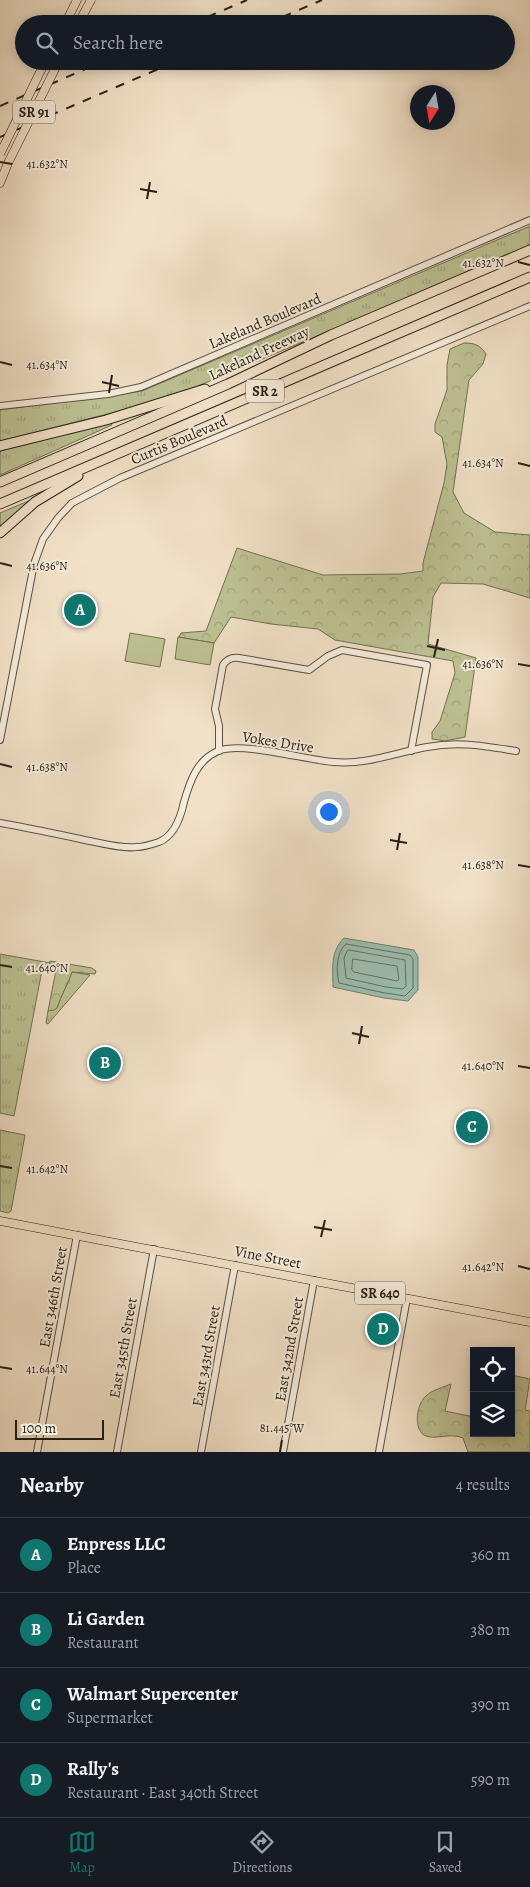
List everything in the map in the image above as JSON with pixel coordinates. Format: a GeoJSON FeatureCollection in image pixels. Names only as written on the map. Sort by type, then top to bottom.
{"type":"FeatureCollection","features":[{"type":"Feature","properties":{"kind":"highway","name":"Lakeland Freeway"},"geometry":{"type":"LineString","coordinates":[[0,482],[228,384],[331,335],[530,250]]}},
{"type":"Feature","properties":{"kind":"highway","name":"SR 2"},"geometry":{"type":"LineString","coordinates":[[0,504],[530,277]]}},
{"type":"Feature","properties":{"kind":"highway"},"geometry":{"type":"LineString","coordinates":[[0,446],[106,420],[196,391],[228,384]]}},
{"type":"Feature","properties":{"kind":"highway"},"geometry":{"type":"LineString","coordinates":[[0,534],[35,502],[104,460]]}},
{"type":"Feature","properties":{"kind":"main road"},"geometry":{"type":"LineString","coordinates":[[70,15],[77,0]]}},
{"type":"Feature","properties":{"kind":"main road"},"geometry":{"type":"LineString","coordinates":[[82,15],[90,0]]}},
{"type":"Feature","properties":{"kind":"main road","name":"SR 91"},"geometry":{"type":"LineString","coordinates":[[0,154],[41,70]]}},
{"type":"Feature","properties":{"kind":"main road","name":"SR 91"},"geometry":{"type":"LineString","coordinates":[[0,183],[54,70]]}},
{"type":"Feature","properties":{"kind":"main road","name":"Vine Street"},"geometry":{"type":"LineString","coordinates":[[0,1221],[530,1322]]}},
{"type":"Feature","properties":{"kind":"street","name":"Lakeland Boulevard"},"geometry":{"type":"LineString","coordinates":[[0,406],[108,394],[141,387],[530,220]]}},
{"type":"Feature","properties":{"kind":"street","name":"Curtis Boulevard"},"geometry":{"type":"LineString","coordinates":[[0,740],[34,564],[43,539],[72,503],[120,478],[530,306]]}},
{"type":"Feature","properties":{"kind":"street"},"geometry":{"type":"LineString","coordinates":[[219,751],[219,726],[215,709],[223,665],[226,661],[239,658],[308,670],[328,656],[342,650],[427,665],[411,751]]}},
{"type":"Feature","properties":{"kind":"street","name":"Vokes Drive"},"geometry":{"type":"LineString","coordinates":[[0,823],[137,848],[161,841],[179,822],[189,782],[202,761],[219,751],[235,748],[252,748],[336,763],[380,759],[442,745],[467,743],[516,751]]}},
{"type":"Feature","properties":{"kind":"street","name":"East 346th Street"},"geometry":{"type":"LineString","coordinates":[[38,1452],[77,1235]]}},
{"type":"Feature","properties":{"kind":"street","name":"East 345th Street"},"geometry":{"type":"LineString","coordinates":[[117,1452],[154,1250]]}},
{"type":"Feature","properties":{"kind":"street","name":"East 343rd Street"},"geometry":{"type":"LineString","coordinates":[[201,1452],[235,1265]]}},
{"type":"Feature","properties":{"kind":"street","name":"East 342nd Street"},"geometry":{"type":"LineString","coordinates":[[282,1452],[314,1280]]}},
{"type":"Feature","properties":{"kind":"street"},"geometry":{"type":"LineString","coordinates":[[379,1452],[407,1298]]}},
{"type":"Feature","properties":{"kind":"green space"},"geometry":{"type":"Polygon","coordinates":[[[530,226],[530,247],[193,388],[135,407],[0,441],[0,410],[142,391],[530,226]]]}},
{"type":"Feature","properties":{"kind":"green space"},"geometry":{"type":"Polygon","coordinates":[[[464,343],[477,345],[486,354],[483,364],[469,380],[453,492],[464,513],[495,532],[530,535],[530,598],[483,584],[441,583],[433,597],[428,644],[476,658],[465,737],[445,741],[432,739],[432,732],[440,721],[455,673],[453,661],[335,640],[318,629],[231,617],[214,643],[179,637],[181,633],[206,631],[237,548],[323,575],[400,574],[423,571],[423,563],[444,483],[447,464],[442,437],[435,432],[435,424],[447,390],[447,365],[450,349],[464,343]]]}},
{"type":"Feature","properties":{"kind":"green space"},"geometry":{"type":"Polygon","coordinates":[[[111,423],[112,425],[0,475],[0,451],[111,423]]]}},
{"type":"Feature","properties":{"kind":"green space"},"geometry":{"type":"Polygon","coordinates":[[[40,496],[0,530],[0,513],[40,496]]]}},
{"type":"Feature","properties":{"kind":"green space"},"geometry":{"type":"Polygon","coordinates":[[[130,633],[165,639],[160,667],[125,661],[130,633]]]}},
{"type":"Feature","properties":{"kind":"green space"},"geometry":{"type":"Polygon","coordinates":[[[178,637],[214,643],[210,665],[175,659],[178,637]]]}},
{"type":"Feature","properties":{"kind":"green space"},"geometry":{"type":"Polygon","coordinates":[[[0,954],[56,964],[55,966],[43,965],[14,1116],[0,1113],[0,954]]]}},
{"type":"Feature","properties":{"kind":"green space"},"geometry":{"type":"Polygon","coordinates":[[[50,961],[92,968],[96,971],[95,974],[72,972],[57,1008],[48,1011],[57,965],[49,963],[50,961]]]}},
{"type":"Feature","properties":{"kind":"green space"},"geometry":{"type":"Polygon","coordinates":[[[72,972],[90,975],[48,1024],[46,1023],[48,1011],[57,1008],[72,972]]]}},
{"type":"Feature","properties":{"kind":"green space"},"geometry":{"type":"Polygon","coordinates":[[[0,1130],[25,1135],[11,1211],[8,1213],[0,1211],[0,1130]]]}},
{"type":"Feature","properties":{"kind":"green space"},"geometry":{"type":"Polygon","coordinates":[[[515,1376],[530,1379],[525,1410],[530,1411],[530,1452],[468,1452],[463,1438],[458,1436],[428,1437],[421,1432],[417,1421],[420,1404],[423,1399],[431,1392],[451,1384],[445,1411],[470,1416],[470,1437],[515,1437],[515,1376]]]}},
{"type":"Feature","properties":{"kind":"water"},"geometry":{"type":"Polygon","coordinates":[[[344,938],[414,950],[418,957],[418,990],[408,1001],[333,987],[334,955],[344,938]]]}},
{"type":"Feature","properties":{"kind":"railway"},"geometry":{"type":"LineString","coordinates":[[212,15],[247,0]]}},
{"type":"Feature","properties":{"kind":"railway"},"geometry":{"type":"LineString","coordinates":[[287,15],[322,0]]}},
{"type":"Feature","properties":{"kind":"railway"},"geometry":{"type":"LineString","coordinates":[[0,106],[83,70]]}},
{"type":"Feature","properties":{"kind":"railway"},"geometry":{"type":"LineString","coordinates":[[0,137],[156,70]]}},
{"type":"Feature","properties":{"kind":"place","name":"Enpress LLC"},"geometry":{"type":"Point","coordinates":[80,610]}},
{"type":"Feature","properties":{"kind":"place","name":"Li Garden"},"geometry":{"type":"Point","coordinates":[105,1063]}},
{"type":"Feature","properties":{"kind":"place","name":"Walmart Supercenter"},"geometry":{"type":"Point","coordinates":[472,1127]}},
{"type":"Feature","properties":{"kind":"place","name":"Rally's"},"geometry":{"type":"Point","coordinates":[383,1329]}}]}
